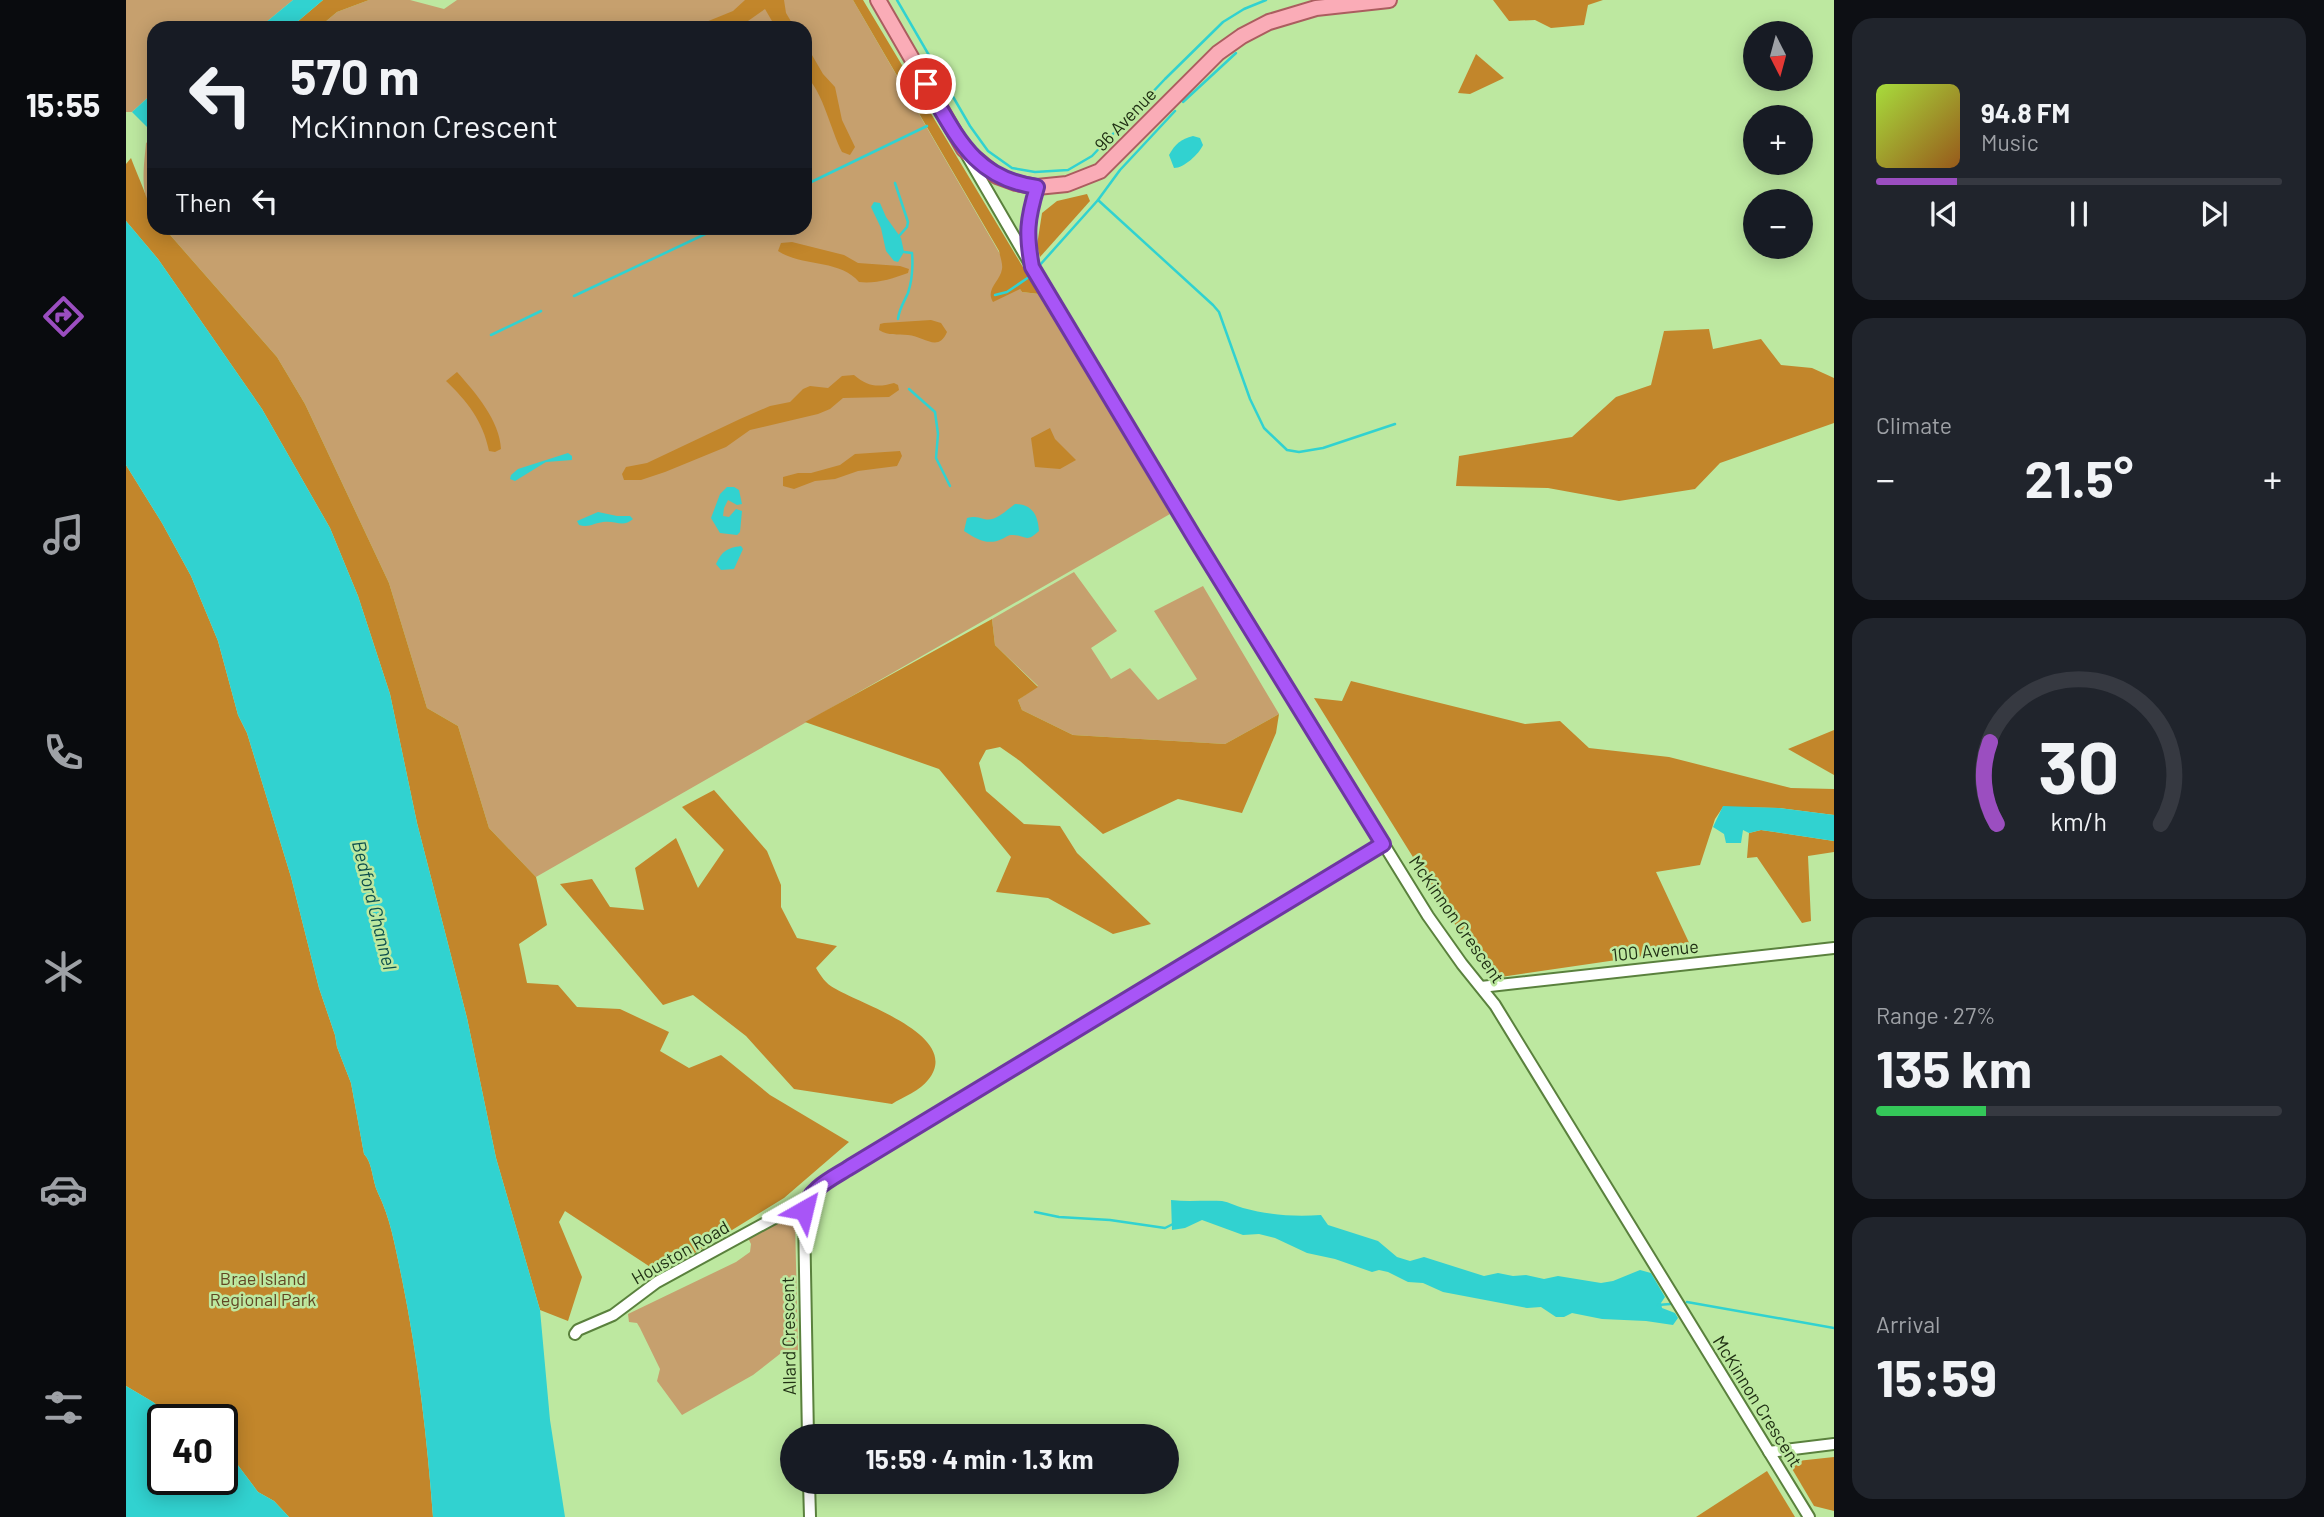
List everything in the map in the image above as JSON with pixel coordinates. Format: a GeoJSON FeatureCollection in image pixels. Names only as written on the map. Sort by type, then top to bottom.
{"type":"FeatureCollection","features":[{"type":"Feature","properties":{"kind":"main road","name":"96 Avenue"},"geometry":{"type":"LineString","coordinates":[[877,0],[964,149],[997,176],[1037,187],[1068,184],[1100,171],[1218,53],[1241,36],[1269,22],[1316,8],[1389,0]]}},
{"type":"Feature","properties":{"kind":"street"},"geometry":{"type":"LineString","coordinates":[[964,149],[1032,267]]}},
{"type":"Feature","properties":{"kind":"street","name":"McKinnon Crescent"},"geometry":{"type":"LineString","coordinates":[[1037,187],[1027,227],[1032,267],[1383,844],[1428,916],[1495,1005],[1809,1517]]}},
{"type":"Feature","properties":{"kind":"street"},"geometry":{"type":"LineString","coordinates":[[806,1203],[818,1188],[850,1167],[1383,844]]}},
{"type":"Feature","properties":{"kind":"street","name":"100 Avenue"},"geometry":{"type":"LineString","coordinates":[[1481,986],[1834,948]]}},
{"type":"Feature","properties":{"kind":"street","name":"Houston Road"},"geometry":{"type":"LineString","coordinates":[[575,1334],[578,1330],[612,1315],[657,1282],[806,1203]]}},
{"type":"Feature","properties":{"kind":"street","name":"Allard Crescent"},"geometry":{"type":"LineString","coordinates":[[806,1203],[804,1216],[808,1424]]}},
{"type":"Feature","properties":{"kind":"street"},"geometry":{"type":"LineString","coordinates":[[1769,1452],[1834,1444]]}},
{"type":"Feature","properties":{"kind":"street"},"geometry":{"type":"LineString","coordinates":[[809,1494],[810,1517]]}},
{"type":"Feature","properties":{"kind":"shaded area"},"geometry":{"type":"Polygon","coordinates":[[[126,0],[293,0],[268,21],[147,21],[147,98],[132,112],[126,112],[126,0]]]}},
{"type":"Feature","properties":{"kind":"shaded area"},"geometry":{"type":"Polygon","coordinates":[[[369,0],[410,0],[444,9],[457,0],[853,0],[1022,292],[1039,294],[1170,514],[536,877],[489,828],[458,726],[427,708],[389,583],[305,404],[277,357],[170,235],[812,235],[812,21],[326,21],[337,12],[369,0]]]}},
{"type":"Feature","properties":{"kind":"shaded area"},"geometry":{"type":"Polygon","coordinates":[[[147,142],[147,201],[144,189],[147,142]]]}},
{"type":"Feature","properties":{"kind":"shaded area"},"geometry":{"type":"Polygon","coordinates":[[[1074,572],[1117,631],[1091,648],[1111,679],[1130,668],[1158,700],[1197,679],[1154,611],[1203,586],[1279,714],[1225,744],[1073,735],[1022,710],[1018,700],[1038,686],[995,645],[992,619],[1074,572]]]}},
{"type":"Feature","properties":{"kind":"shaded area"},"geometry":{"type":"Polygon","coordinates":[[[789,1216],[795,1221],[798,1350],[787,1354],[785,1350],[753,1375],[682,1415],[657,1381],[660,1369],[640,1328],[637,1323],[629,1322],[628,1314],[736,1262],[750,1252],[751,1244],[748,1238],[789,1216]]]}},
{"type":"Feature","properties":{"kind":"green space"},"geometry":{"type":"Polygon","coordinates":[[[323,0],[369,0],[337,12],[326,21],[298,21],[323,0]]]}},
{"type":"Feature","properties":{"kind":"green space"},"geometry":{"type":"Polygon","coordinates":[[[745,0],[784,0],[786,13],[791,21],[772,21],[765,9],[748,21],[708,21],[733,11],[745,0]]]}},
{"type":"Feature","properties":{"kind":"green space"},"geometry":{"type":"Polygon","coordinates":[[[853,0],[863,0],[1039,294],[1022,292],[1020,289],[993,302],[992,289],[1002,269],[999,251],[853,0]]]}},
{"type":"Feature","properties":{"kind":"green space"},"geometry":{"type":"Polygon","coordinates":[[[1493,0],[1603,0],[1588,5],[1584,25],[1551,28],[1535,20],[1509,21],[1493,0]]]}},
{"type":"Feature","properties":{"kind":"green space"},"geometry":{"type":"Polygon","coordinates":[[[1476,54],[1504,78],[1470,94],[1458,93],[1476,54]]]}},
{"type":"Feature","properties":{"kind":"green space"},"geometry":{"type":"Polygon","coordinates":[[[812,55],[823,74],[835,87],[842,120],[855,147],[850,155],[842,152],[812,84],[812,55]]]}},
{"type":"Feature","properties":{"kind":"green space"},"geometry":{"type":"Polygon","coordinates":[[[131,158],[147,198],[147,235],[170,235],[277,357],[305,404],[389,583],[427,708],[458,726],[489,828],[536,877],[547,925],[519,944],[527,983],[558,985],[577,1007],[620,1009],[669,1032],[660,1051],[689,1068],[721,1055],[770,1095],[849,1142],[784,1198],[661,1274],[565,1211],[559,1222],[582,1277],[568,1321],[540,1310],[496,1158],[467,1018],[417,823],[390,694],[358,596],[330,528],[262,409],[158,259],[126,221],[126,164],[131,158]]]}},
{"type":"Feature","properties":{"kind":"green space"},"geometry":{"type":"Polygon","coordinates":[[[1087,194],[1090,201],[1040,257],[1037,245],[1042,213],[1057,201],[1087,194]]]}},
{"type":"Feature","properties":{"kind":"green space"},"geometry":{"type":"Polygon","coordinates":[[[792,242],[844,255],[858,263],[909,269],[908,273],[890,279],[859,282],[842,270],[778,251],[781,243],[792,242]]]}},
{"type":"Feature","properties":{"kind":"green space"},"geometry":{"type":"Polygon","coordinates":[[[931,320],[941,323],[947,332],[939,341],[930,342],[914,336],[879,330],[880,324],[884,323],[931,320]]]}},
{"type":"Feature","properties":{"kind":"green space"},"geometry":{"type":"Polygon","coordinates":[[[1709,329],[1713,349],[1761,339],[1781,365],[1812,368],[1834,378],[1834,423],[1720,463],[1695,489],[1619,501],[1548,488],[1456,486],[1459,456],[1572,437],[1616,397],[1651,385],[1664,331],[1709,329]]]}},
{"type":"Feature","properties":{"kind":"green space"},"geometry":{"type":"Polygon","coordinates":[[[457,372],[479,398],[491,418],[500,438],[501,449],[489,451],[483,430],[473,412],[446,381],[457,372]]]}},
{"type":"Feature","properties":{"kind":"green space"},"geometry":{"type":"Polygon","coordinates":[[[854,375],[872,385],[894,383],[899,390],[889,397],[843,398],[830,409],[818,414],[750,430],[726,447],[665,472],[641,480],[624,480],[622,474],[626,467],[647,463],[770,406],[790,402],[810,386],[828,388],[842,376],[854,375]]]}},
{"type":"Feature","properties":{"kind":"green space"},"geometry":{"type":"Polygon","coordinates":[[[1050,428],[1055,439],[1076,460],[1060,469],[1035,467],[1031,438],[1050,428]]]}},
{"type":"Feature","properties":{"kind":"green space"},"geometry":{"type":"Polygon","coordinates":[[[900,451],[902,456],[897,466],[858,471],[794,489],[783,486],[783,477],[840,465],[855,454],[900,451]]]}},
{"type":"Feature","properties":{"kind":"green space","name":"Brae Island Regional Park"},"geometry":{"type":"Polygon","coordinates":[[[126,465],[191,576],[218,641],[238,715],[247,733],[291,877],[319,988],[351,1083],[364,1154],[369,1162],[395,1246],[417,1368],[433,1517],[289,1517],[274,1501],[258,1492],[238,1465],[238,1404],[155,1404],[126,1386],[126,465]]]}},
{"type":"Feature","properties":{"kind":"green space"},"geometry":{"type":"Polygon","coordinates":[[[992,619],[995,645],[1038,687],[1018,700],[1022,710],[1073,735],[1225,744],[1279,714],[1276,733],[1242,813],[1178,799],[1103,834],[1020,761],[1000,747],[986,750],[979,763],[986,791],[1024,824],[1060,826],[1077,853],[1151,924],[1113,934],[1048,898],[996,892],[1011,857],[939,769],[805,722],[992,619]]]}},
{"type":"Feature","properties":{"kind":"green space"},"geometry":{"type":"Polygon","coordinates":[[[1351,681],[1525,724],[1560,721],[1589,748],[1669,757],[1791,788],[1834,789],[1834,815],[1779,808],[1723,807],[1715,819],[1700,865],[1656,872],[1692,949],[1494,978],[1454,923],[1314,698],[1342,701],[1351,681]]]}},
{"type":"Feature","properties":{"kind":"green space"},"geometry":{"type":"Polygon","coordinates":[[[1834,730],[1834,775],[1788,749],[1834,730]]]}},
{"type":"Feature","properties":{"kind":"green space"},"geometry":{"type":"Polygon","coordinates":[[[714,790],[767,851],[781,885],[781,907],[797,938],[837,946],[816,968],[828,984],[904,1023],[932,1049],[935,1064],[925,1084],[892,1104],[794,1089],[746,1036],[693,995],[663,1005],[560,884],[592,879],[610,907],[644,910],[635,868],[676,838],[698,888],[724,850],[682,807],[714,790]]]}},
{"type":"Feature","properties":{"kind":"green space"},"geometry":{"type":"Polygon","coordinates":[[[1761,830],[1834,841],[1834,852],[1808,856],[1811,921],[1802,923],[1757,857],[1747,858],[1749,833],[1761,830]]]}},
{"type":"Feature","properties":{"kind":"green space"},"geometry":{"type":"Polygon","coordinates":[[[1834,1457],[1834,1511],[1814,1506],[1788,1462],[1834,1457]]]}},
{"type":"Feature","properties":{"kind":"green space"},"geometry":{"type":"Polygon","coordinates":[[[1767,1471],[1795,1517],[1696,1517],[1767,1471]]]}},
{"type":"Feature","properties":{"kind":"water"},"geometry":{"type":"Polygon","coordinates":[[[293,0],[323,0],[298,21],[268,21],[293,0]]]}},
{"type":"Feature","properties":{"kind":"water"},"geometry":{"type":"Polygon","coordinates":[[[147,98],[147,127],[132,112],[147,98]]]}},
{"type":"Feature","properties":{"kind":"water"},"geometry":{"type":"Polygon","coordinates":[[[1193,136],[1200,138],[1203,145],[1201,149],[1187,163],[1174,168],[1169,155],[1171,151],[1182,140],[1193,136]]]}},
{"type":"Feature","properties":{"kind":"water"},"geometry":{"type":"Polygon","coordinates":[[[874,202],[880,203],[901,238],[904,252],[898,262],[886,251],[881,228],[871,207],[874,202]]]}},
{"type":"Feature","properties":{"kind":"water","name":"Bedford Channel"},"geometry":{"type":"Polygon","coordinates":[[[126,221],[158,259],[262,409],[330,528],[358,596],[390,694],[417,823],[467,1018],[496,1158],[540,1310],[550,1420],[565,1517],[433,1517],[417,1368],[395,1246],[369,1162],[364,1154],[351,1083],[319,988],[291,877],[247,733],[238,715],[218,641],[191,576],[126,465],[126,221]]]}},
{"type":"Feature","properties":{"kind":"water"},"geometry":{"type":"Polygon","coordinates":[[[568,453],[572,460],[546,462],[515,481],[510,479],[518,469],[568,453]]]}},
{"type":"Feature","properties":{"kind":"water"},"geometry":{"type":"Polygon","coordinates":[[[727,487],[739,490],[742,504],[737,505],[728,500],[724,508],[723,516],[729,517],[736,509],[742,511],[740,532],[737,535],[720,533],[711,518],[720,494],[727,487]]]}},
{"type":"Feature","properties":{"kind":"water"},"geometry":{"type":"Polygon","coordinates":[[[1015,504],[1030,508],[1035,515],[1039,531],[1031,537],[1011,535],[987,542],[964,531],[967,518],[992,519],[1015,504]]]}},
{"type":"Feature","properties":{"kind":"water"},"geometry":{"type":"Polygon","coordinates":[[[598,512],[630,516],[633,519],[622,523],[579,525],[577,521],[598,512]]]}},
{"type":"Feature","properties":{"kind":"water"},"geometry":{"type":"Polygon","coordinates":[[[741,546],[743,549],[734,569],[721,570],[716,564],[723,553],[741,546]]]}},
{"type":"Feature","properties":{"kind":"water"},"geometry":{"type":"Polygon","coordinates":[[[1723,806],[1779,808],[1834,815],[1834,841],[1761,830],[1749,833],[1743,830],[1741,843],[1726,843],[1724,834],[1713,827],[1723,806]]]}},
{"type":"Feature","properties":{"kind":"water"},"geometry":{"type":"Polygon","coordinates":[[[1171,1200],[1222,1201],[1272,1214],[1321,1215],[1328,1225],[1378,1241],[1397,1257],[1410,1261],[1424,1257],[1484,1276],[1498,1273],[1544,1279],[1558,1276],[1601,1283],[1640,1270],[1651,1273],[1665,1297],[1661,1303],[1662,1308],[1675,1313],[1678,1318],[1673,1325],[1602,1319],[1572,1313],[1556,1317],[1541,1307],[1527,1308],[1443,1292],[1423,1283],[1408,1282],[1388,1272],[1372,1272],[1307,1253],[1275,1238],[1259,1234],[1243,1235],[1202,1220],[1185,1228],[1172,1230],[1171,1200]]]}},
{"type":"Feature","properties":{"kind":"water"},"geometry":{"type":"Polygon","coordinates":[[[126,1386],[155,1404],[147,1404],[147,1495],[238,1495],[238,1465],[258,1492],[274,1501],[289,1517],[126,1517],[126,1386]]]}},
{"type":"Feature","properties":{"kind":"waterway"},"geometry":{"type":"LineString","coordinates":[[897,0],[970,126],[988,151],[1012,168],[1035,172],[1068,170],[1092,156],[1223,22],[1266,0]]}},
{"type":"Feature","properties":{"kind":"waterway"},"geometry":{"type":"LineString","coordinates":[[1183,102],[1236,53]]}},
{"type":"Feature","properties":{"kind":"waterway"},"geometry":{"type":"LineString","coordinates":[[1039,266],[1098,200],[1120,170],[1175,111]]}},
{"type":"Feature","properties":{"kind":"waterway"},"geometry":{"type":"LineString","coordinates":[[812,182],[927,126]]}},
{"type":"Feature","properties":{"kind":"waterway"},"geometry":{"type":"LineString","coordinates":[[895,183],[908,222],[899,236]]}},
{"type":"Feature","properties":{"kind":"waterway"},"geometry":{"type":"LineString","coordinates":[[1098,200],[1219,312],[1250,399],[1264,428],[1287,450],[1299,452],[1323,448],[1395,424]]}},
{"type":"Feature","properties":{"kind":"waterway"},"geometry":{"type":"LineString","coordinates":[[574,296],[703,235]]}},
{"type":"Feature","properties":{"kind":"waterway"},"geometry":{"type":"LineString","coordinates":[[898,319],[912,273],[912,253],[904,252]]}},
{"type":"Feature","properties":{"kind":"waterway"},"geometry":{"type":"LineString","coordinates":[[995,295],[1007,292],[1029,277]]}},
{"type":"Feature","properties":{"kind":"waterway"},"geometry":{"type":"LineString","coordinates":[[491,335],[541,311]]}},
{"type":"Feature","properties":{"kind":"waterway"},"geometry":{"type":"LineString","coordinates":[[909,389],[935,412],[938,434],[936,458],[950,486]]}},
{"type":"Feature","properties":{"kind":"waterway"},"geometry":{"type":"LineString","coordinates":[[1035,1212],[1165,1228],[1173,1224]]}},
{"type":"Feature","properties":{"kind":"waterway"},"geometry":{"type":"LineString","coordinates":[[1687,1302],[1834,1328]]}},
{"type":"Feature","properties":{"kind":"waterway"},"geometry":{"type":"LineString","coordinates":[[1658,1305],[1670,1304]]}},
{"type":"Feature","properties":{"kind":"route"},"geometry":{"type":"LineString","coordinates":[[804,1210],[810,1195],[850,1167],[1383,844],[1032,267],[1027,227],[1037,187],[997,176],[982,166],[964,149],[926,84]]}}]}
